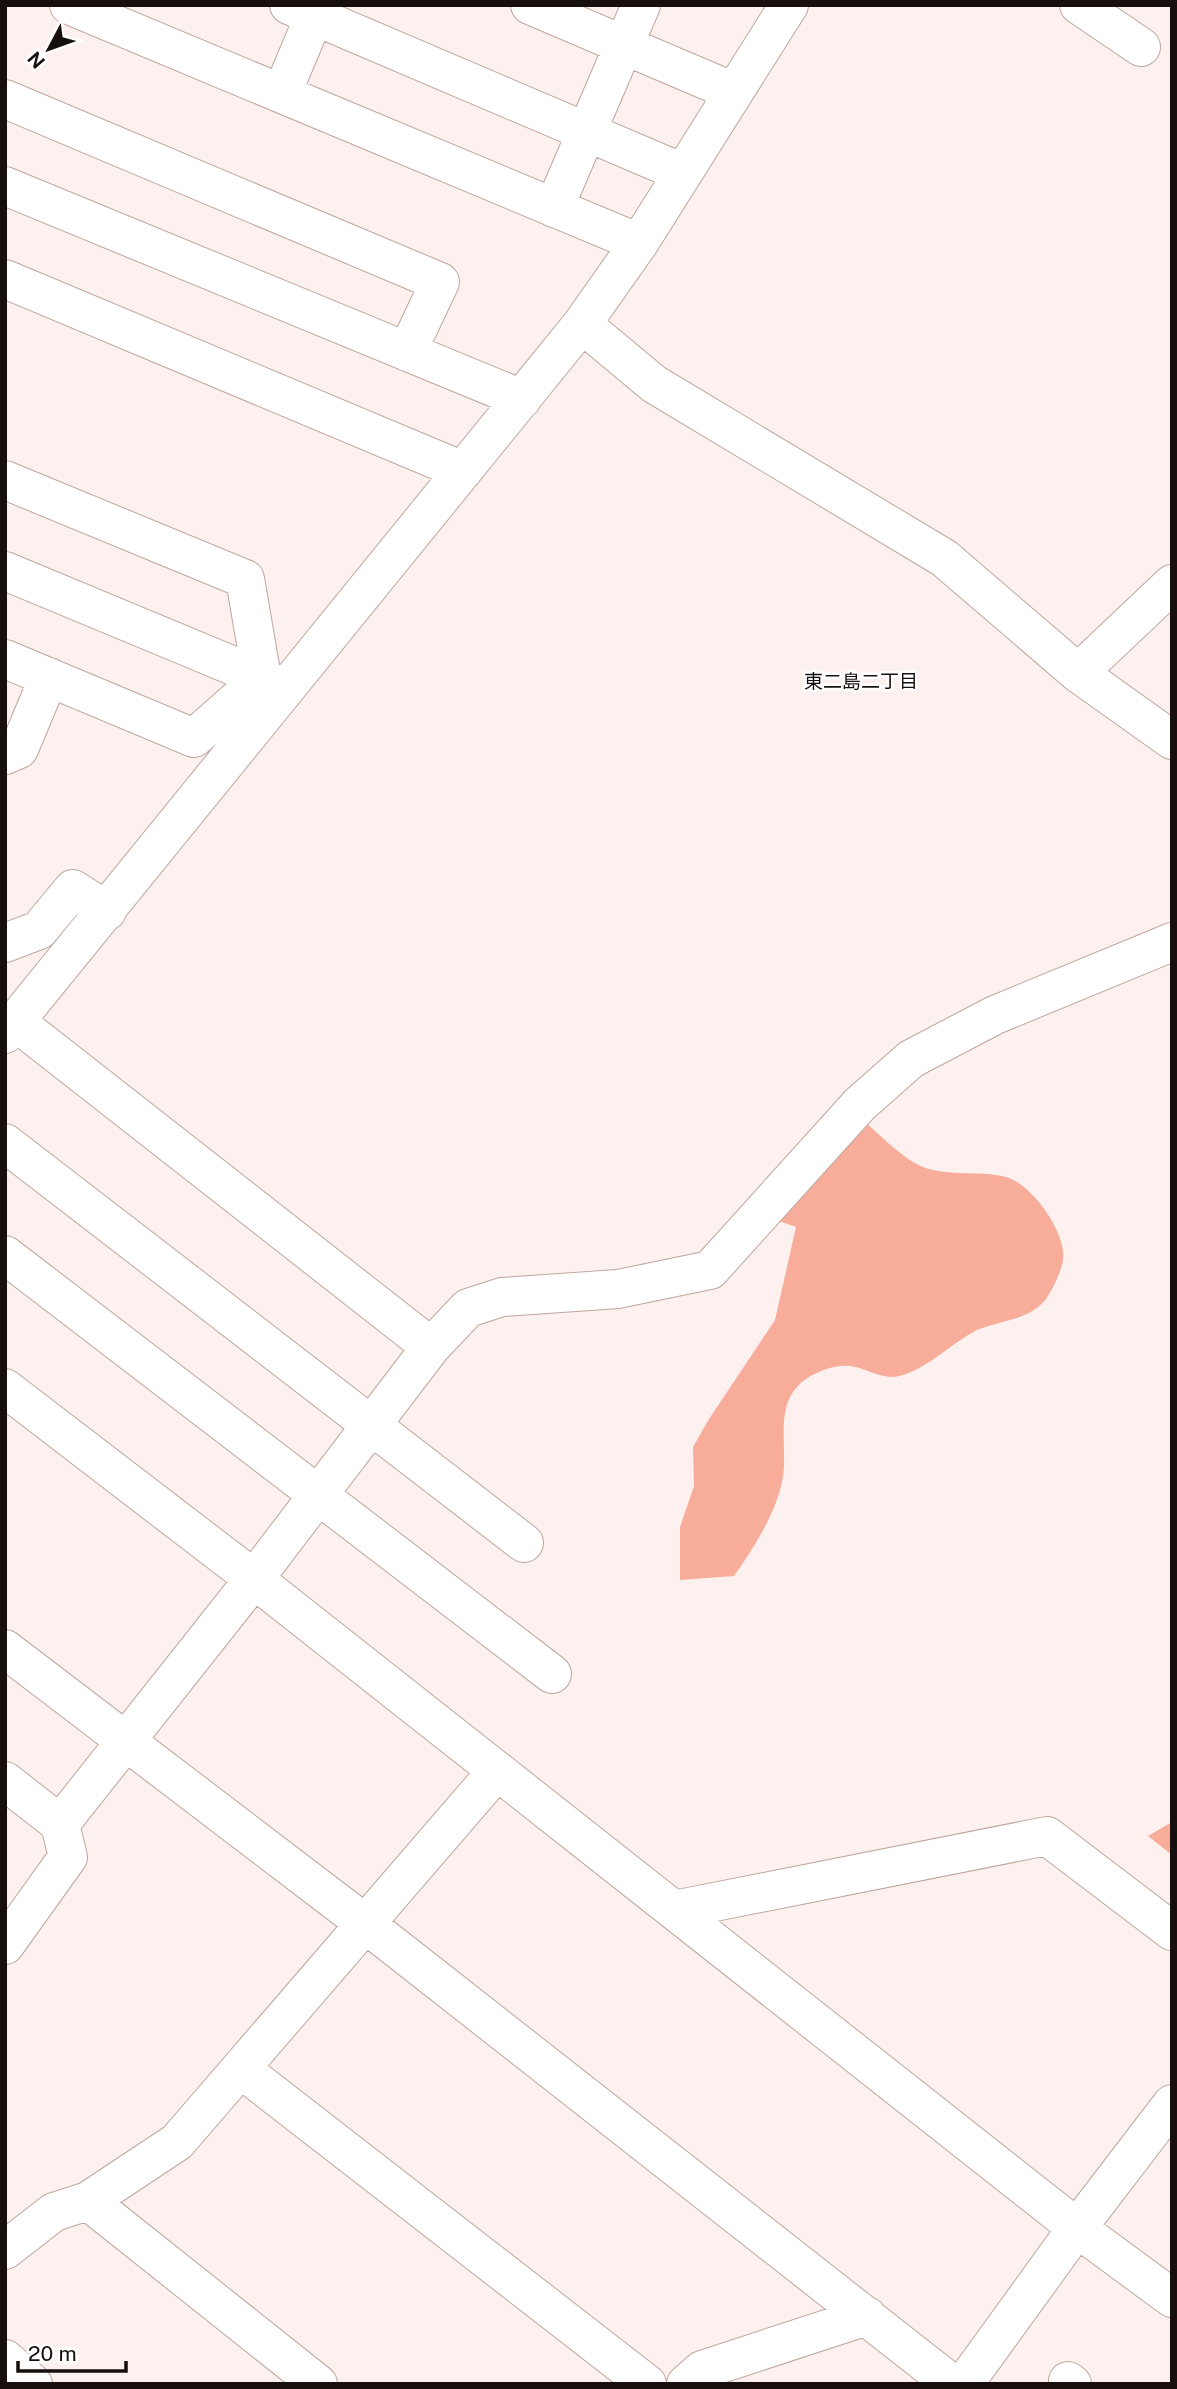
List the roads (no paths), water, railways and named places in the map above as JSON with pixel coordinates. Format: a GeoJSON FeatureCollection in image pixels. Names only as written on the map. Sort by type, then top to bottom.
{"type":"FeatureCollection","features":[{"type":"Feature","properties":{"kind":"street"},"geometry":{"type":"LineString","coordinates":[[69,5],[639,243]]}},
{"type":"Feature","properties":{"kind":"street"},"geometry":{"type":"LineString","coordinates":[[530,5],[734,92]]}},
{"type":"Feature","properties":{"kind":"street"},"geometry":{"type":"LineString","coordinates":[[554,208],[642,5]]}},
{"type":"Feature","properties":{"kind":"street"},"geometry":{"type":"LineString","coordinates":[[431,1347],[11,1028],[107,911],[274,683],[463,471],[582,324],[639,243],[789,5]]}},
{"type":"Feature","properties":{"kind":"street"},"geometry":{"type":"LineString","coordinates":[[1079,5],[1141,47]]}},
{"type":"Feature","properties":{"kind":"street"},"geometry":{"type":"LineString","coordinates":[[282,93],[308,9],[683,173]]}},
{"type":"Feature","properties":{"kind":"street"},"geometry":{"type":"LineString","coordinates":[[5,99],[440,282],[407,352]]}},
{"type":"Feature","properties":{"kind":"street"},"geometry":{"type":"LineString","coordinates":[[5,186],[522,399]]}},
{"type":"Feature","properties":{"kind":"street"},"geometry":{"type":"LineString","coordinates":[[5,279],[463,471]]}},
{"type":"Feature","properties":{"kind":"street"},"geometry":{"type":"LineString","coordinates":[[582,324],[654,384],[944,558],[1078,673],[1172,740]]}},
{"type":"Feature","properties":{"kind":"street"},"geometry":{"type":"LineString","coordinates":[[5,480],[246,579],[274,683]]}},
{"type":"Feature","properties":{"kind":"street"},"geometry":{"type":"LineString","coordinates":[[5,570],[274,683]]}},
{"type":"Feature","properties":{"kind":"street"},"geometry":{"type":"LineString","coordinates":[[1078,673],[1172,584]]}},
{"type":"Feature","properties":{"kind":"street"},"geometry":{"type":"LineString","coordinates":[[5,659],[194,738],[274,683]]}},
{"type":"Feature","properties":{"kind":"street"},"geometry":{"type":"LineString","coordinates":[[5,755],[19,748],[49,677]]}},
{"type":"Feature","properties":{"kind":"street"},"geometry":{"type":"LineString","coordinates":[[5,943],[39,930],[73,889],[107,911]]}},
{"type":"Feature","properties":{"kind":"street"},"geometry":{"type":"LineString","coordinates":[[60,1824],[254,1579],[431,1347],[468,1308],[502,1297],[618,1289],[710,1270],[860,1104],[911,1059],[995,1015],[1172,942]]}},
{"type":"Feature","properties":{"kind":"street"},"geometry":{"type":"LineString","coordinates":[[5,1143],[524,1543]]}},
{"type":"Feature","properties":{"kind":"street"},"geometry":{"type":"LineString","coordinates":[[5,1255],[552,1674]]}},
{"type":"Feature","properties":{"kind":"street"},"geometry":{"type":"LineString","coordinates":[[5,1388],[254,1579],[1077,2228],[1172,2298]]}},
{"type":"Feature","properties":{"kind":"street"},"geometry":{"type":"LineString","coordinates":[[5,1649],[367,1925],[952,2384]]}},
{"type":"Feature","properties":{"kind":"street"},"geometry":{"type":"LineString","coordinates":[[5,2250],[54,2212],[88,2201],[177,2142],[367,1925],[497,1771]]}},
{"type":"Feature","properties":{"kind":"street"},"geometry":{"type":"LineString","coordinates":[[5,1781],[60,1824],[68,1857],[9,1934]]}},
{"type":"Feature","properties":{"kind":"street"},"geometry":{"type":"LineString","coordinates":[[674,1910],[1047,1836],[1172,1931]]}},
{"type":"Feature","properties":{"kind":"street"},"geometry":{"type":"LineString","coordinates":[[241,2069],[647,2384]]}},
{"type":"Feature","properties":{"kind":"street"},"geometry":{"type":"LineString","coordinates":[[964,2384],[1077,2228],[1172,2104]]}},
{"type":"Feature","properties":{"kind":"street"},"geometry":{"type":"LineString","coordinates":[[88,2201],[318,2384]]}},
{"type":"Feature","properties":{"kind":"street"},"geometry":{"type":"LineString","coordinates":[[686,2384],[702,2370],[867,2316]]}},
{"type":"Feature","properties":{"kind":"street"},"geometry":{"type":"LineString","coordinates":[[5,2359],[33,2384]]}},
{"type":"Feature","properties":{"kind":"district","name":"東二島二丁目"},"geometry":{"type":"Point","coordinates":[861,681]}}]}
